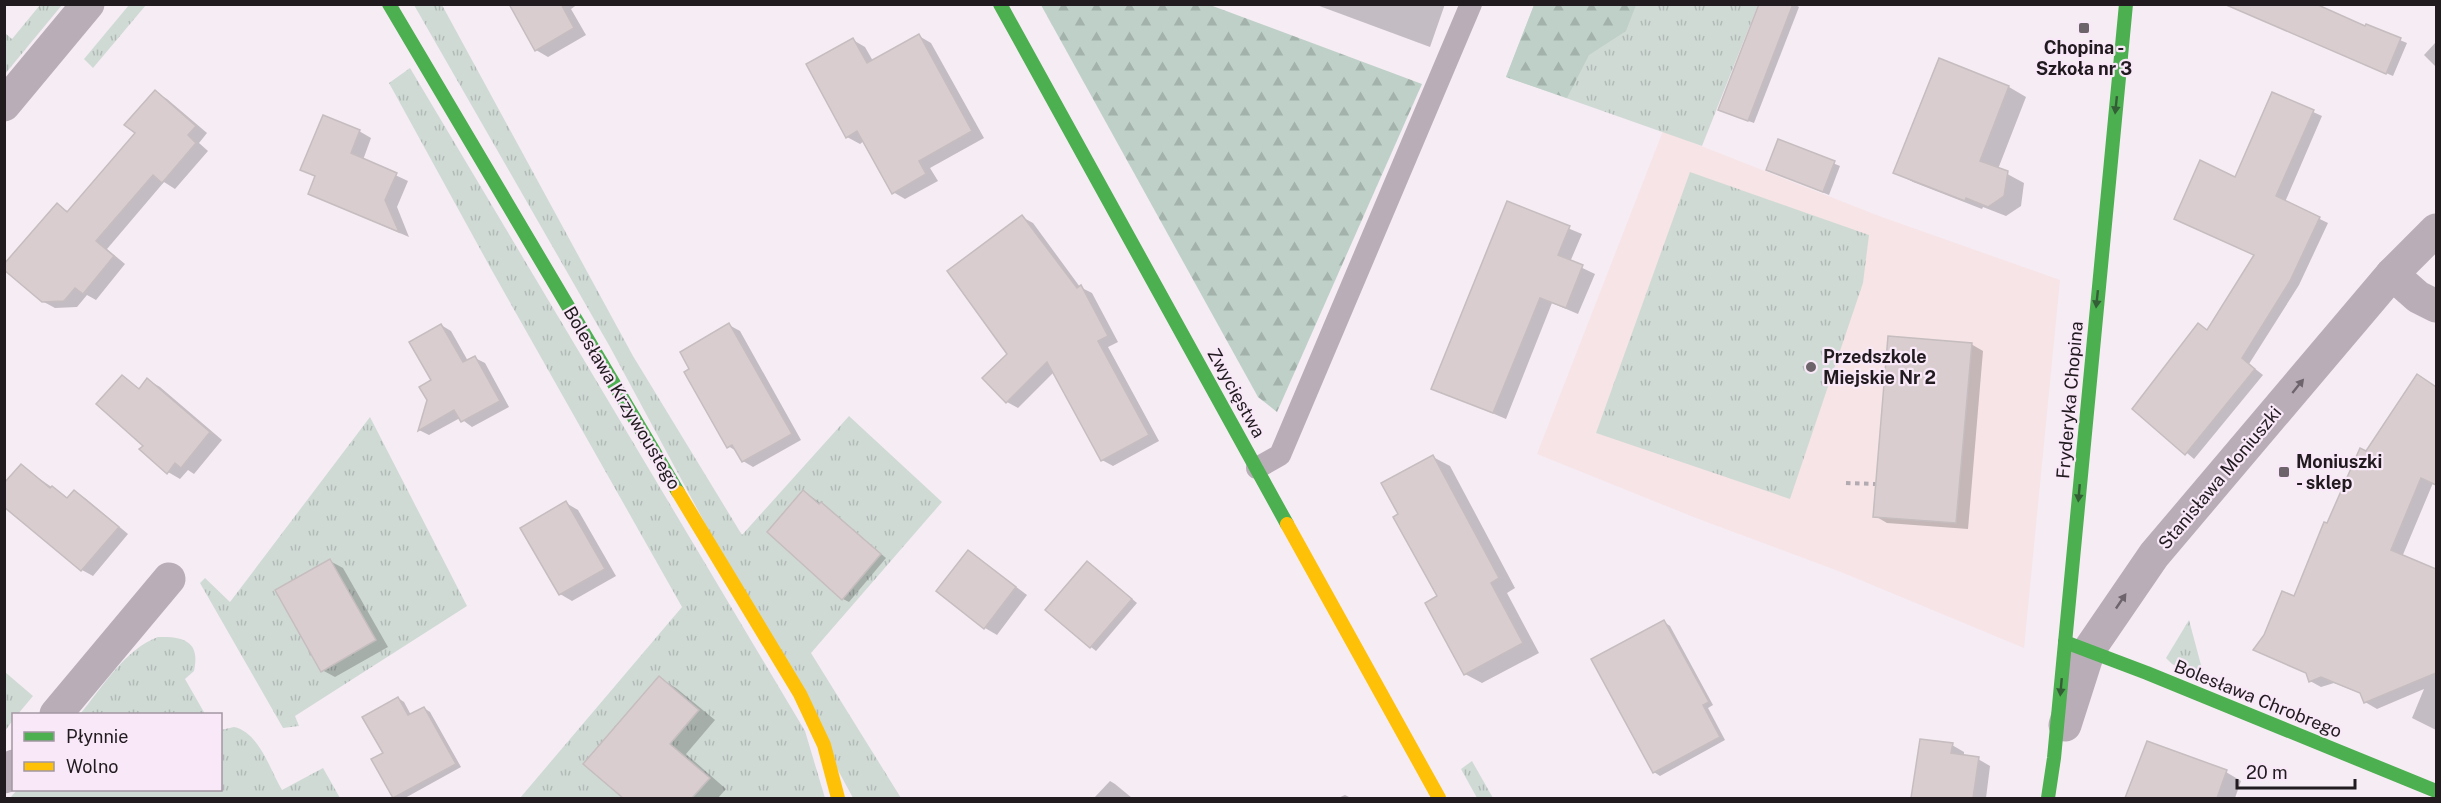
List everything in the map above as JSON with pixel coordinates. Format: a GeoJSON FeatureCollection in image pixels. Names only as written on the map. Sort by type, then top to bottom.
{"type":"FeatureCollection","features":[{"type":"Feature","properties":{"kind":"street"},"geometry":{"type":"LineString","coordinates":[[4,105],[88,4]]}},
{"type":"Feature","properties":{"kind":"street","name":"Bolesława Krzywoustego"},"geometry":{"type":"LineString","coordinates":[[389,4],[741,599],[789,674],[822,741],[838,798]]}},
{"type":"Feature","properties":{"kind":"street","name":"Zwycięstwa"},"geometry":{"type":"LineString","coordinates":[[1000,4],[1439,798]]}},
{"type":"Feature","properties":{"kind":"street","name":"Fryderyka Chopina"},"geometry":{"type":"LineString","coordinates":[[2077,646],[2126,4]]}},
{"type":"Feature","properties":{"kind":"street","name":"Stanisława Moniuszki"},"geometry":{"type":"LineString","coordinates":[[2054,758],[2077,646],[2392,274],[2436,230]]}},
{"type":"Feature","properties":{"kind":"street"},"geometry":{"type":"LineString","coordinates":[[2392,274],[2418,297],[2436,306]]}},
{"type":"Feature","properties":{"kind":"street"},"geometry":{"type":"LineString","coordinates":[[57,713],[169,579]]}},
{"type":"Feature","properties":{"kind":"street","name":"Bolesława Chrobrego"},"geometry":{"type":"LineString","coordinates":[[2077,646],[2436,791]]}},
{"type":"Feature","properties":{"kind":"street"},"geometry":{"type":"LineString","coordinates":[[2048,798],[2054,758]]}},
{"type":"Feature","properties":{"kind":"lane"},"geometry":{"type":"LineString","coordinates":[[1257,468],[1280,455],[1471,4]]}},
{"type":"Feature","properties":{"kind":"path"},"geometry":{"type":"LineString","coordinates":[[1846,483],[1875,484]]}},
{"type":"Feature","properties":{"kind":"shaded area","name":"Przedszkole Miejskie Nr 2"},"geometry":{"type":"Polygon","coordinates":[[[1663,131],[1879,216],[2060,280],[2024,648],[1841,572],[1696,518],[1537,454],[1663,131]]]}},
{"type":"Feature","properties":{"kind":"green space"},"geometry":{"type":"Polygon","coordinates":[[[1534,4],[1636,5],[1626,31],[1589,55],[1567,98],[1506,77],[1534,4]]]}},
{"type":"Feature","properties":{"kind":"green space"},"geometry":{"type":"Polygon","coordinates":[[[40,5],[62,5],[5,74],[5,33],[12,39],[40,5]]]}},
{"type":"Feature","properties":{"kind":"green space"},"geometry":{"type":"Polygon","coordinates":[[[129,5],[146,5],[93,68],[84,59],[129,5]]]}},
{"type":"Feature","properties":{"kind":"green space"},"geometry":{"type":"Polygon","coordinates":[[[414,5],[442,5],[633,356],[742,535],[849,416],[942,502],[811,653],[901,798],[853,798],[610,347],[414,5]]]}},
{"type":"Feature","properties":{"kind":"green space"},"geometry":{"type":"Polygon","coordinates":[[[1041,5],[1210,5],[1422,84],[1277,412],[1258,397],[1041,5]]]}},
{"type":"Feature","properties":{"kind":"green space"},"geometry":{"type":"Polygon","coordinates":[[[1534,5],[1758,5],[1702,146],[1506,77],[1534,5]]]}},
{"type":"Feature","properties":{"kind":"green space"},"geometry":{"type":"Polygon","coordinates":[[[410,68],[805,731],[825,798],[520,798],[682,607],[389,83],[410,68]]]}},
{"type":"Feature","properties":{"kind":"green space"},"geometry":{"type":"Polygon","coordinates":[[[1690,172],[1869,235],[1863,283],[1790,499],[1596,433],[1690,172]]]}},
{"type":"Feature","properties":{"kind":"green space"},"geometry":{"type":"Polygon","coordinates":[[[370,417],[467,606],[295,716],[299,726],[283,728],[200,583],[205,578],[230,602],[370,417]]]}},
{"type":"Feature","properties":{"kind":"green space"},"geometry":{"type":"Polygon","coordinates":[[[2189,620],[2205,680],[2172,664],[2166,658],[2189,620]]]}},
{"type":"Feature","properties":{"kind":"green space"},"geometry":{"type":"Polygon","coordinates":[[[158,637],[182,639],[188,642],[195,653],[195,661],[194,671],[185,679],[204,713],[81,713],[125,660],[146,642],[158,637]]]}},
{"type":"Feature","properties":{"kind":"green space"},"geometry":{"type":"Polygon","coordinates":[[[5,672],[33,696],[19,713],[12,713],[12,721],[5,731],[5,672]]]}},
{"type":"Feature","properties":{"kind":"green space"},"geometry":{"type":"Polygon","coordinates":[[[234,727],[250,736],[263,753],[282,790],[323,768],[340,798],[10,798],[16,791],[222,791],[222,730],[234,727]]]}},
{"type":"Feature","properties":{"kind":"green space"},"geometry":{"type":"Polygon","coordinates":[[[1472,761],[1493,798],[1477,798],[1461,769],[1472,761]]]}},
{"type":"Feature","properties":{"kind":"building"},"geometry":{"type":"Polygon","coordinates":[[[509,4],[561,4],[574,28],[535,51],[509,4]]]}},
{"type":"Feature","properties":{"kind":"building"},"geometry":{"type":"Polygon","coordinates":[[[1759,4],[1793,4],[1748,121],[1718,110],[1759,4]]]}},
{"type":"Feature","properties":{"kind":"building"},"geometry":{"type":"Polygon","coordinates":[[[2224,4],[2316,4],[2365,26],[2366,24],[2401,38],[2386,74],[2224,4]]]}},
{"type":"Feature","properties":{"kind":"building"},"geometry":{"type":"Polygon","coordinates":[[[919,34],[972,131],[919,161],[926,174],[892,194],[857,131],[846,138],[806,64],[853,38],[867,63],[919,34]]]}},
{"type":"Feature","properties":{"kind":"building"},"geometry":{"type":"Polygon","coordinates":[[[1939,58],[2009,86],[1980,161],[2008,171],[2004,196],[1988,207],[1966,198],[1965,201],[1893,173],[1939,58]]]}},
{"type":"Feature","properties":{"kind":"building"},"geometry":{"type":"Polygon","coordinates":[[[155,90],[196,126],[188,135],[196,143],[162,183],[153,175],[96,241],[114,256],[83,294],[75,288],[64,301],[42,302],[4,270],[4,264],[57,203],[67,212],[135,133],[124,125],[155,90]]]}},
{"type":"Feature","properties":{"kind":"building"},"geometry":{"type":"Polygon","coordinates":[[[2272,92],[2314,110],[2276,196],[2320,217],[2290,281],[2242,358],[2255,369],[2185,455],[2132,409],[2198,323],[2207,330],[2254,255],[2174,219],[2200,160],[2235,177],[2272,92]]]}},
{"type":"Feature","properties":{"kind":"building"},"geometry":{"type":"Polygon","coordinates":[[[323,115],[360,130],[351,153],[397,173],[385,200],[399,232],[308,194],[315,176],[300,170],[323,115]]]}},
{"type":"Feature","properties":{"kind":"building"},"geometry":{"type":"Polygon","coordinates":[[[1778,139],[1835,161],[1823,192],[1766,170],[1778,139]]]}},
{"type":"Feature","properties":{"kind":"building"},"geometry":{"type":"Polygon","coordinates":[[[1507,201],[1570,226],[1558,255],[1583,265],[1566,308],[1540,298],[1493,413],[1431,389],[1507,201]]]}},
{"type":"Feature","properties":{"kind":"building"},"geometry":{"type":"Polygon","coordinates":[[[1022,215],[1077,288],[1081,285],[1108,336],[1098,341],[1149,435],[1101,461],[1047,362],[1006,403],[982,378],[1007,354],[947,271],[1022,215]]]}},
{"type":"Feature","properties":{"kind":"building"},"geometry":{"type":"Polygon","coordinates":[[[729,323],[792,434],[742,462],[732,445],[727,448],[684,372],[689,369],[680,352],[729,323]]]}},
{"type":"Feature","properties":{"kind":"building"},"geometry":{"type":"Polygon","coordinates":[[[441,324],[463,362],[475,356],[500,401],[461,422],[454,410],[418,431],[427,400],[419,387],[431,380],[409,342],[441,324]]]}},
{"type":"Feature","properties":{"kind":"building"},"geometry":{"type":"Polygon","coordinates":[[[1888,336],[1972,343],[1956,523],[1873,517],[1888,336]]]}},
{"type":"Feature","properties":{"kind":"building"},"geometry":{"type":"Polygon","coordinates":[[[2417,374],[2436,387],[2436,485],[2421,478],[2391,550],[2436,569],[2436,673],[2364,703],[2360,693],[2321,677],[2309,682],[2306,673],[2253,650],[2264,635],[2282,591],[2294,596],[2324,522],[2327,523],[2360,448],[2366,451],[2417,374]]]}},
{"type":"Feature","properties":{"kind":"building"},"geometry":{"type":"Polygon","coordinates":[[[122,375],[139,389],[147,378],[210,432],[181,468],[175,463],[167,474],[139,449],[143,446],[96,404],[122,375]]]}},
{"type":"Feature","properties":{"kind":"building"},"geometry":{"type":"Polygon","coordinates":[[[1433,455],[1499,578],[1491,583],[1523,643],[1464,675],[1425,603],[1437,596],[1393,517],[1398,514],[1381,483],[1433,455]]]}},
{"type":"Feature","properties":{"kind":"building"},"geometry":{"type":"Polygon","coordinates":[[[21,464],[50,488],[52,486],[67,498],[74,490],[119,527],[81,571],[4,507],[4,483],[21,464]]]}},
{"type":"Feature","properties":{"kind":"building"},"geometry":{"type":"Polygon","coordinates":[[[803,490],[819,504],[821,502],[881,554],[842,600],[767,532],[803,490]]]}},
{"type":"Feature","properties":{"kind":"building"},"geometry":{"type":"Polygon","coordinates":[[[566,501],[605,569],[559,595],[520,528],[566,501]]]}},
{"type":"Feature","properties":{"kind":"building"},"geometry":{"type":"Polygon","coordinates":[[[968,550],[1016,587],[984,629],[936,591],[968,550]]]}},
{"type":"Feature","properties":{"kind":"building"},"geometry":{"type":"Polygon","coordinates":[[[330,559],[376,640],[321,672],[275,590],[330,559]]]}},
{"type":"Feature","properties":{"kind":"building"},"geometry":{"type":"Polygon","coordinates":[[[1087,561],[1132,599],[1090,648],[1045,610],[1087,561]]]}},
{"type":"Feature","properties":{"kind":"building"},"geometry":{"type":"Polygon","coordinates":[[[1664,620],[1709,702],[1703,705],[1720,737],[1653,773],[1591,659],[1664,620]]]}},
{"type":"Feature","properties":{"kind":"building"},"geometry":{"type":"Polygon","coordinates":[[[659,676],[699,710],[670,744],[710,778],[692,798],[623,798],[583,764],[659,676]]]}},
{"type":"Feature","properties":{"kind":"building"},"geometry":{"type":"Polygon","coordinates":[[[398,697],[408,715],[424,707],[456,764],[393,798],[371,759],[383,753],[362,717],[398,697]]]}},
{"type":"Feature","properties":{"kind":"building"},"geometry":{"type":"Polygon","coordinates":[[[1920,739],[1953,743],[1951,753],[1979,757],[1973,798],[1911,798],[1920,739]]]}},
{"type":"Feature","properties":{"kind":"building"},"geometry":{"type":"Polygon","coordinates":[[[2147,741],[2227,770],[2217,798],[2125,798],[2147,741]]]}},
{"type":"Feature","properties":{"kind":"traffic: fast"},"geometry":{"type":"LineString","coordinates":[[389,4],[678,492]]}},
{"type":"Feature","properties":{"kind":"traffic: fast"},"geometry":{"type":"LineString","coordinates":[[1000,4],[1287,524]]}},
{"type":"Feature","properties":{"kind":"traffic: fast"},"geometry":{"type":"LineString","coordinates":[[2048,798],[2054,758],[2126,4]]}},
{"type":"Feature","properties":{"kind":"traffic: fast"},"geometry":{"type":"LineString","coordinates":[[2065,642],[2436,791]]}},
{"type":"Feature","properties":{"kind":"traffic: slow"},"geometry":{"type":"LineString","coordinates":[[678,492],[800,694],[824,745],[838,798]]}},
{"type":"Feature","properties":{"kind":"traffic: slow"},"geometry":{"type":"LineString","coordinates":[[1287,524],[1439,798]]}},
{"type":"Feature","properties":{"kind":"place","name":"Chopina - Szkoła nr 3"},"geometry":{"type":"Point","coordinates":[2084,28]}},
{"type":"Feature","properties":{"kind":"place","name":"Przedszkole Miejskie Nr 2"},"geometry":{"type":"Point","coordinates":[1811,367]}},
{"type":"Feature","properties":{"kind":"place","name":"Moniuszki - sklep"},"geometry":{"type":"Point","coordinates":[2284,472]}}]}
